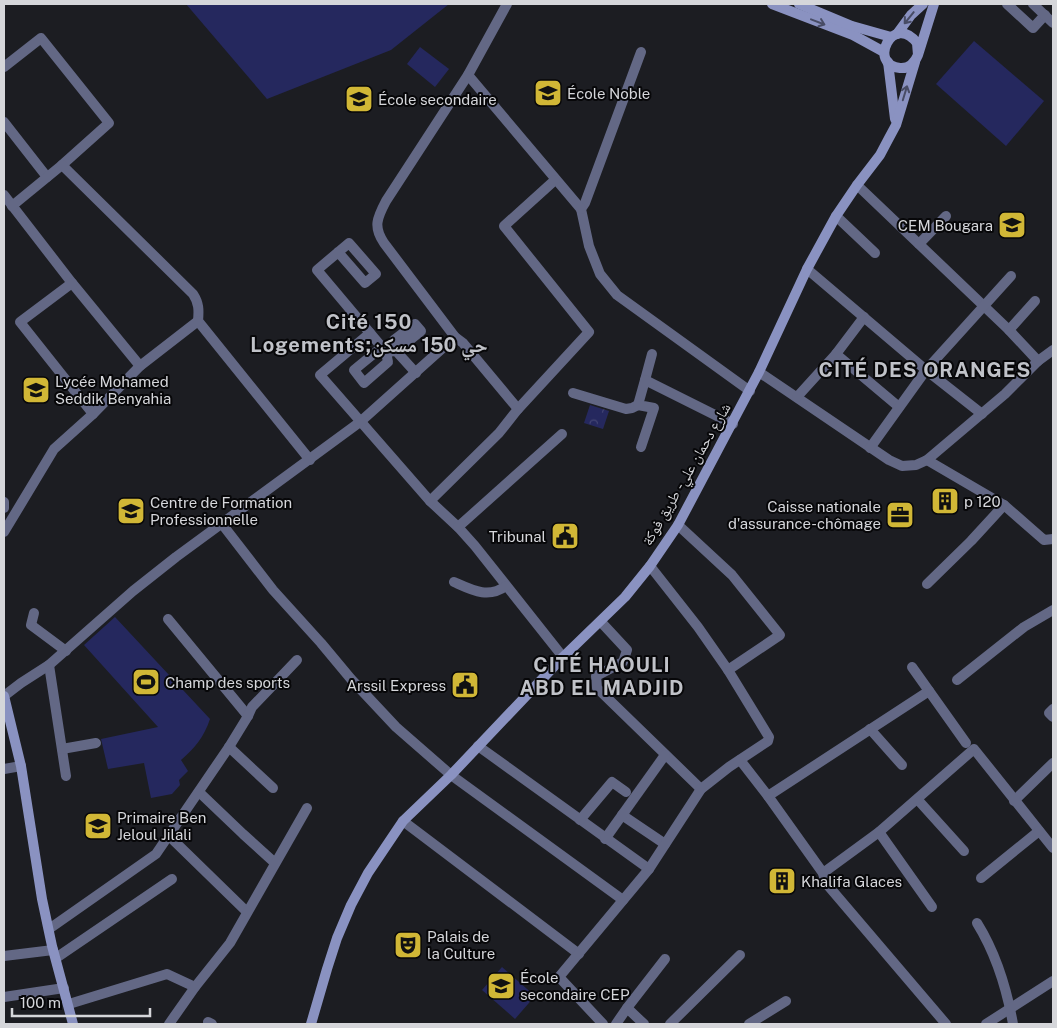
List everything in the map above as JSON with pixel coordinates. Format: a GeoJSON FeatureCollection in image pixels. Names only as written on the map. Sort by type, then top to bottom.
{"type":"FeatureCollection","features":[{"type":"Feature","properties":{"kind":"main road"},"geometry":{"type":"LineString","coordinates":[[772,4],[853,35],[884,52]]}},
{"type":"Feature","properties":{"kind":"main road"},"geometry":{"type":"LineString","coordinates":[[799,4],[852,26],[894,36],[908,35],[917,43],[916,59],[910,66],[898,68],[888,62]]}},
{"type":"Feature","properties":{"kind":"main road"},"geometry":{"type":"LineString","coordinates":[[896,124],[888,62],[884,52],[885,46],[911,15],[923,4]]}},
{"type":"Feature","properties":{"kind":"main road","name":"شارع دحمان علي - طريق فوكة"},"geometry":{"type":"LineString","coordinates":[[311,1024],[334,946],[351,906],[368,872],[403,821],[451,775],[563,657],[625,597],[650,566],[678,525],[760,372],[807,269],[836,216],[880,155],[896,124],[934,4]]}},
{"type":"Feature","properties":{"kind":"main road"},"geometry":{"type":"LineString","coordinates":[[4,696],[21,766],[42,899],[54,954],[73,1024]]}},
{"type":"Feature","properties":{"kind":"main road"},"geometry":{"type":"LineString","coordinates":[[304,1024],[315,1009]]}},
{"type":"Feature","properties":{"kind":"street"},"geometry":{"type":"LineString","coordinates":[[507,4],[468,75],[386,201],[378,220],[378,233],[456,337],[518,409]]}},
{"type":"Feature","properties":{"kind":"street"},"geometry":{"type":"LineString","coordinates":[[1007,4],[1033,28],[1045,15]]}},
{"type":"Feature","properties":{"kind":"street"},"geometry":{"type":"LineString","coordinates":[[1033,4],[1053,23]]}},
{"type":"Feature","properties":{"kind":"street"},"geometry":{"type":"LineString","coordinates":[[4,67],[41,38],[109,123],[12,206]]}},
{"type":"Feature","properties":{"kind":"street"},"geometry":{"type":"LineString","coordinates":[[581,209],[641,52]]}},
{"type":"Feature","properties":{"kind":"street"},"geometry":{"type":"LineString","coordinates":[[468,75],[581,209],[589,246],[600,274],[618,295],[750,391]]}},
{"type":"Feature","properties":{"kind":"street"},"geometry":{"type":"LineString","coordinates":[[4,122],[47,177]]}},
{"type":"Feature","properties":{"kind":"street"},"geometry":{"type":"LineString","coordinates":[[62,165],[193,294],[199,310],[198,321],[310,460]]}},
{"type":"Feature","properties":{"kind":"street"},"geometry":{"type":"LineString","coordinates":[[430,501],[500,433],[518,409],[589,332],[504,226],[555,180]]}},
{"type":"Feature","properties":{"kind":"street"},"geometry":{"type":"LineString","coordinates":[[857,185],[1009,330],[1038,361]]}},
{"type":"Feature","properties":{"kind":"street"},"geometry":{"type":"LineString","coordinates":[[4,195],[72,283],[140,366]]}},
{"type":"Feature","properties":{"kind":"street"},"geometry":{"type":"LineString","coordinates":[[836,216],[875,253]]}},
{"type":"Feature","properties":{"kind":"street"},"geometry":{"type":"LineString","coordinates":[[919,244],[946,216]]}},
{"type":"Feature","properties":{"kind":"street"},"geometry":{"type":"LineString","coordinates":[[338,252],[317,270],[370,333],[416,373]]}},
{"type":"Feature","properties":{"kind":"street"},"geometry":{"type":"LineString","coordinates":[[807,269],[926,370],[982,414]]}},
{"type":"Feature","properties":{"kind":"street"},"geometry":{"type":"LineString","coordinates":[[870,448],[926,370],[1011,276]]}},
{"type":"Feature","properties":{"kind":"street"},"geometry":{"type":"LineString","coordinates":[[72,283],[20,322],[93,414]]}},
{"type":"Feature","properties":{"kind":"street"},"geometry":{"type":"LineString","coordinates":[[1009,330],[1035,301]]}},
{"type":"Feature","properties":{"kind":"street"},"geometry":{"type":"LineString","coordinates":[[797,397],[836,354],[864,316]]}},
{"type":"Feature","properties":{"kind":"street"},"geometry":{"type":"LineString","coordinates":[[5,528],[49,456],[63,440],[93,414],[140,366],[198,321]]}},
{"type":"Feature","properties":{"kind":"street"},"geometry":{"type":"LineString","coordinates":[[370,333],[320,376],[430,501],[475,546],[563,657]]}},
{"type":"Feature","properties":{"kind":"street"},"geometry":{"type":"LineString","coordinates":[[4,696],[49,665],[133,591],[176,557],[360,422],[456,337]]}},
{"type":"Feature","properties":{"kind":"street"},"geometry":{"type":"LineString","coordinates":[[760,372],[889,460],[902,466],[916,465],[927,460],[982,414],[1038,361],[1053,350]]}},
{"type":"Feature","properties":{"kind":"street"},"geometry":{"type":"LineString","coordinates":[[638,405],[652,354]]}},
{"type":"Feature","properties":{"kind":"street"},"geometry":{"type":"LineString","coordinates":[[836,354],[899,407]]}},
{"type":"Feature","properties":{"kind":"street"},"geometry":{"type":"LineString","coordinates":[[645,380],[733,424]]}},
{"type":"Feature","properties":{"kind":"street"},"geometry":{"type":"LineString","coordinates":[[573,393],[626,409],[638,405],[654,408],[641,448]]}},
{"type":"Feature","properties":{"kind":"street"},"geometry":{"type":"LineString","coordinates":[[458,527],[562,434]]}},
{"type":"Feature","properties":{"kind":"street"},"geometry":{"type":"LineString","coordinates":[[927,460],[1004,505],[1044,540],[1053,539]]}},
{"type":"Feature","properties":{"kind":"street"},"geometry":{"type":"LineString","coordinates":[[4,502],[4,508]]}},
{"type":"Feature","properties":{"kind":"street"},"geometry":{"type":"LineString","coordinates":[[927,584],[1004,505]]}},
{"type":"Feature","properties":{"kind":"street"},"geometry":{"type":"LineString","coordinates":[[222,524],[273,590],[396,727],[451,775],[623,900]]}},
{"type":"Feature","properties":{"kind":"street"},"geometry":{"type":"LineString","coordinates":[[678,525],[732,575],[780,635],[728,670]]}},
{"type":"Feature","properties":{"kind":"street"},"geometry":{"type":"LineString","coordinates":[[603,1024],[559,977],[649,869],[702,789],[768,741],[769,737],[728,670],[650,566]]}},
{"type":"Feature","properties":{"kind":"street"},"geometry":{"type":"LineString","coordinates":[[454,582],[482,593],[499,591],[506,586]]}},
{"type":"Feature","properties":{"kind":"street"},"geometry":{"type":"LineString","coordinates":[[957,680],[1024,627],[1053,610]]}},
{"type":"Feature","properties":{"kind":"street"},"geometry":{"type":"LineString","coordinates":[[34,613],[31,625],[66,651]]}},
{"type":"Feature","properties":{"kind":"street"},"geometry":{"type":"LineString","coordinates":[[168,619],[248,716]]}},
{"type":"Feature","properties":{"kind":"street"},"geometry":{"type":"LineString","coordinates":[[600,622],[627,650],[624,662],[596,676],[597,688],[702,789]]}},
{"type":"Feature","properties":{"kind":"street"},"geometry":{"type":"LineString","coordinates":[[49,929],[156,854],[229,747],[252,707],[297,660]]}},
{"type":"Feature","properties":{"kind":"street"},"geometry":{"type":"LineString","coordinates":[[49,665],[66,776]]}},
{"type":"Feature","properties":{"kind":"street"},"geometry":{"type":"LineString","coordinates":[[912,667],[966,743]]}},
{"type":"Feature","properties":{"kind":"street"},"geometry":{"type":"LineString","coordinates":[[768,796],[929,691]]}},
{"type":"Feature","properties":{"kind":"street"},"geometry":{"type":"LineString","coordinates":[[1053,709],[1049,713],[1053,717]]}},
{"type":"Feature","properties":{"kind":"street"},"geometry":{"type":"LineString","coordinates":[[870,729],[902,766]]}},
{"type":"Feature","properties":{"kind":"street"},"geometry":{"type":"LineString","coordinates":[[62,749],[96,743]]}},
{"type":"Feature","properties":{"kind":"street"},"geometry":{"type":"LineString","coordinates":[[478,746],[649,869]]}},
{"type":"Feature","properties":{"kind":"street"},"geometry":{"type":"LineString","coordinates":[[229,747],[273,788]]}},
{"type":"Feature","properties":{"kind":"street"},"geometry":{"type":"LineString","coordinates":[[823,873],[879,832],[918,800],[974,749],[1053,848]]}},
{"type":"Feature","properties":{"kind":"street"},"geometry":{"type":"LineString","coordinates":[[605,839],[665,755]]}},
{"type":"Feature","properties":{"kind":"street"},"geometry":{"type":"LineString","coordinates":[[740,760],[823,873],[825,882],[946,1024]]}},
{"type":"Feature","properties":{"kind":"street"},"geometry":{"type":"LineString","coordinates":[[1014,801],[1053,763]]}},
{"type":"Feature","properties":{"kind":"street"},"geometry":{"type":"LineString","coordinates":[[4,769],[21,766]]}},
{"type":"Feature","properties":{"kind":"street"},"geometry":{"type":"LineString","coordinates":[[580,820],[612,782],[626,792]]}},
{"type":"Feature","properties":{"kind":"street"},"geometry":{"type":"LineString","coordinates":[[199,792],[275,863]]}},
{"type":"Feature","properties":{"kind":"street"},"geometry":{"type":"LineString","coordinates":[[918,800],[964,851]]}},
{"type":"Feature","properties":{"kind":"street"},"geometry":{"type":"LineString","coordinates":[[170,1024],[194,987],[230,943],[307,808]]}},
{"type":"Feature","properties":{"kind":"street"},"geometry":{"type":"LineString","coordinates":[[622,815],[665,844]]}},
{"type":"Feature","properties":{"kind":"street"},"geometry":{"type":"LineString","coordinates":[[403,821],[579,954]]}},
{"type":"Feature","properties":{"kind":"street"},"geometry":{"type":"LineString","coordinates":[[981,878],[1039,831]]}},
{"type":"Feature","properties":{"kind":"street"},"geometry":{"type":"LineString","coordinates":[[879,832],[932,907]]}},
{"type":"Feature","properties":{"kind":"street"},"geometry":{"type":"LineString","coordinates":[[169,836],[247,912]]}},
{"type":"Feature","properties":{"kind":"street"},"geometry":{"type":"LineString","coordinates":[[4,956],[54,954],[172,879]]}},
{"type":"Feature","properties":{"kind":"street"},"geometry":{"type":"LineString","coordinates":[[977,923],[990,947],[1010,1008],[1013,1024]]}},
{"type":"Feature","properties":{"kind":"street"},"geometry":{"type":"LineString","coordinates":[[670,1024],[740,955]]}},
{"type":"Feature","properties":{"kind":"street"},"geometry":{"type":"LineString","coordinates":[[616,1024],[665,959]]}},
{"type":"Feature","properties":{"kind":"street"},"geometry":{"type":"LineString","coordinates":[[69,1004],[167,974],[194,987]]}},
{"type":"Feature","properties":{"kind":"street"},"geometry":{"type":"LineString","coordinates":[[986,1024],[1053,981]]}},
{"type":"Feature","properties":{"kind":"street"},"geometry":{"type":"LineString","coordinates":[[4,997],[64,988]]}},
{"type":"Feature","properties":{"kind":"street"},"geometry":{"type":"LineString","coordinates":[[749,1024],[786,1001]]}},
{"type":"Feature","properties":{"kind":"street"},"geometry":{"type":"LineString","coordinates":[[627,1008],[644,1024]]}},
{"type":"Feature","properties":{"kind":"green space"},"geometry":{"type":"Polygon","coordinates":[[[186,4],[449,4],[391,50],[267,99],[186,4]]]}},
{"type":"Feature","properties":{"kind":"green space"},"geometry":{"type":"Polygon","coordinates":[[[974,41],[1044,101],[1006,146],[936,84],[974,41]]]}},
{"type":"Feature","properties":{"kind":"green space"},"geometry":{"type":"Polygon","coordinates":[[[420,47],[449,69],[435,87],[407,64],[420,47]]]}},
{"type":"Feature","properties":{"kind":"green space"},"geometry":{"type":"Polygon","coordinates":[[[590,405],[609,411],[603,429],[584,423],[590,405]]]}},
{"type":"Feature","properties":{"kind":"green space","name":"Champ des sports"},"geometry":{"type":"Polygon","coordinates":[[[115,617],[210,719],[198,742],[181,760],[188,771],[179,780],[180,785],[172,794],[151,798],[144,763],[108,769],[101,739],[158,727],[84,645],[115,617]]]}},
{"type":"Feature","properties":{"kind":"green space"},"geometry":{"type":"Polygon","coordinates":[[[502,967],[535,996],[515,1019],[482,990],[502,967]]]}},
{"type":"Feature","properties":{"kind":"place","name":"École Noble"},"geometry":{"type":"Point","coordinates":[548,93]}},
{"type":"Feature","properties":{"kind":"place","name":"École secondaire"},"geometry":{"type":"Point","coordinates":[359,99]}},
{"type":"Feature","properties":{"kind":"place","name":"CEM Bougara"},"geometry":{"type":"Point","coordinates":[1012,225]}},
{"type":"Feature","properties":{"kind":"place","name":"Lycée Mohamed Seddik Benyahia"},"geometry":{"type":"Point","coordinates":[36,390]}},
{"type":"Feature","properties":{"kind":"place","name":"p 120"},"geometry":{"type":"Point","coordinates":[945,501]}},
{"type":"Feature","properties":{"kind":"place","name":"Centre de Formation Professionnelle"},"geometry":{"type":"Point","coordinates":[131,511]}},
{"type":"Feature","properties":{"kind":"place","name":"Caisse nationale d'assurance-chômage"},"geometry":{"type":"Point","coordinates":[900,515]}},
{"type":"Feature","properties":{"kind":"place","name":"Tribunal"},"geometry":{"type":"Point","coordinates":[565,536]}},
{"type":"Feature","properties":{"kind":"place","name":"Champ des sports"},"geometry":{"type":"Point","coordinates":[146,682]}},
{"type":"Feature","properties":{"kind":"place","name":"Arssil Express"},"geometry":{"type":"Point","coordinates":[465,685]}},
{"type":"Feature","properties":{"kind":"place","name":"Primaire Ben Jeloul Jilali"},"geometry":{"type":"Point","coordinates":[98,826]}},
{"type":"Feature","properties":{"kind":"place","name":"Khalifa Glaces"},"geometry":{"type":"Point","coordinates":[782,881]}},
{"type":"Feature","properties":{"kind":"place","name":"Palais de la Culture"},"geometry":{"type":"Point","coordinates":[408,945]}},
{"type":"Feature","properties":{"kind":"place","name":"École secondaire CEP"},"geometry":{"type":"Point","coordinates":[501,986]}},
{"type":"Feature","properties":{"kind":"district","name":"Cité 150 Logements;حي 150 مسكن"},"geometry":{"type":"Point","coordinates":[369,334]}},
{"type":"Feature","properties":{"kind":"district","name":"CITÉ DES ORANGES"},"geometry":{"type":"Point","coordinates":[925,370]}},
{"type":"Feature","properties":{"kind":"district","name":"CITÉ HAOULI ABD EL MADJID"},"geometry":{"type":"Point","coordinates":[602,676]}}]}
